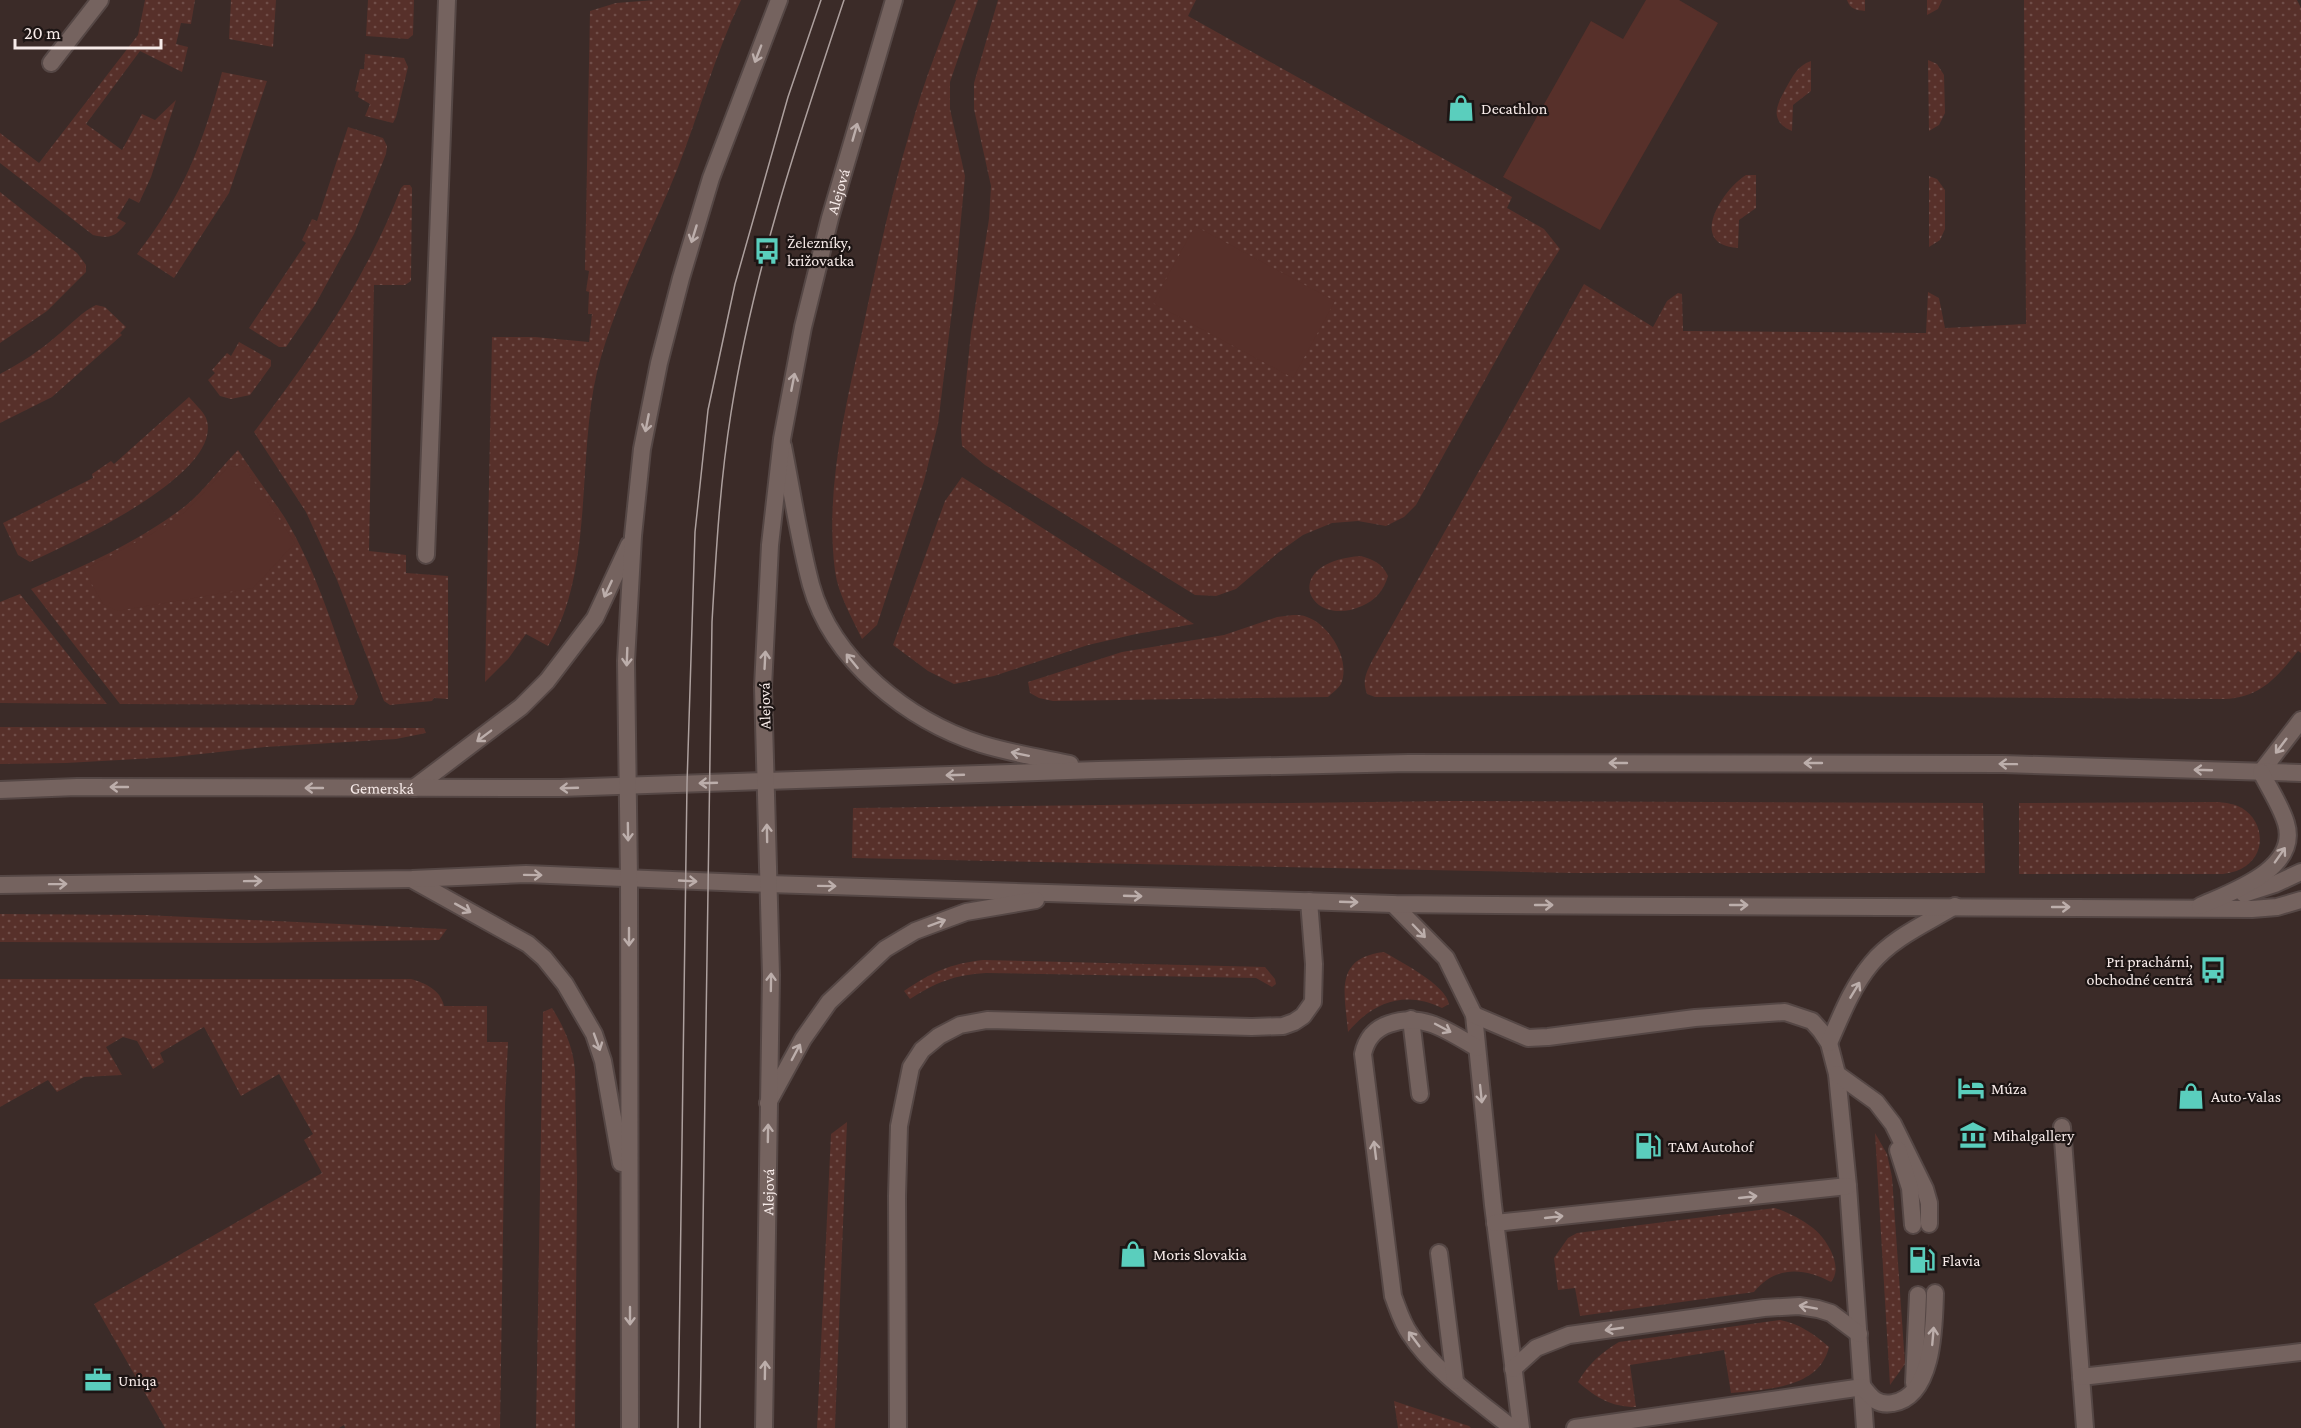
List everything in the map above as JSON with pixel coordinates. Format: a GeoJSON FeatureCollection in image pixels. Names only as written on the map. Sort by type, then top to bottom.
{"type":"FeatureCollection","features":[{"type":"Feature","properties":{"kind":"street"},"geometry":{"type":"LineString","coordinates":[[51,63],[100,0]]}},
{"type":"Feature","properties":{"kind":"street"},"geometry":{"type":"LineString","coordinates":[[426,555],[447,0]]}},
{"type":"Feature","properties":{"kind":"street"},"geometry":{"type":"LineString","coordinates":[[630,1428],[629,879],[626,661],[633,536],[642,449],[659,363],[681,278],[711,178],[779,0]]}},
{"type":"Feature","properties":{"kind":"street","name":"Alejová"},"geometry":{"type":"LineString","coordinates":[[764,1428],[771,975],[763,687],[770,545],[782,439],[803,327],[830,218],[894,0]]}},
{"type":"Feature","properties":{"kind":"street"},"geometry":{"type":"LineString","coordinates":[[782,439],[812,587],[830,628],[859,670],[899,701],[936,724],[957,735],[1011,752],[1098,770],[1409,763],[1644,763],[2003,764],[2301,773]]}},
{"type":"Feature","properties":{"kind":"street"},"geometry":{"type":"LineString","coordinates":[[414,788],[521,707],[547,681],[595,618],[633,536]]}},
{"type":"Feature","properties":{"kind":"street"},"geometry":{"type":"LineString","coordinates":[[2261,772],[2301,720]]}},
{"type":"Feature","properties":{"kind":"street","name":"Gemerská"},"geometry":{"type":"LineString","coordinates":[[0,790],[560,788],[1098,770]]}},
{"type":"Feature","properties":{"kind":"street"},"geometry":{"type":"LineString","coordinates":[[2197,908],[2253,881],[2272,866],[2286,848],[2288,839],[2286,823],[2261,772]]}},
{"type":"Feature","properties":{"kind":"street"},"geometry":{"type":"LineString","coordinates":[[2197,908],[2276,884],[2301,872]]}},
{"type":"Feature","properties":{"kind":"street"},"geometry":{"type":"LineString","coordinates":[[0,885],[412,879],[526,874],[1393,904],[2260,908],[2277,907],[2301,900]]}},
{"type":"Feature","properties":{"kind":"street"},"geometry":{"type":"LineString","coordinates":[[412,879],[528,944],[544,957],[566,984],[581,1009],[594,1034],[603,1061],[620,1150],[630,1258]]}},
{"type":"Feature","properties":{"kind":"street"},"geometry":{"type":"LineString","coordinates":[[768,1103],[803,1039],[829,1002],[847,983],[899,939],[966,912],[1075,894]]}},
{"type":"Feature","properties":{"kind":"street"},"geometry":{"type":"LineString","coordinates":[[898,1428],[899,1126],[911,1067],[922,1050],[939,1036],[960,1025],[987,1020],[1252,1027],[1283,1026],[1294,1022],[1310,1009],[1315,991],[1309,901]]}},
{"type":"Feature","properties":{"kind":"street"},"geometry":{"type":"LineString","coordinates":[[1393,904],[1446,958],[1474,1015],[1495,1224],[1521,1428]]}},
{"type":"Feature","properties":{"kind":"street"},"geometry":{"type":"LineString","coordinates":[[1829,1042],[1851,995],[1871,964],[1910,932],[1955,906]]}},
{"type":"Feature","properties":{"kind":"street"},"geometry":{"type":"LineString","coordinates":[[1474,1015],[1528,1038],[1695,1018],[1785,1012],[1812,1021],[1829,1042],[1837,1074],[1848,1186],[1865,1428]]}},
{"type":"Feature","properties":{"kind":"street"},"geometry":{"type":"LineString","coordinates":[[1477,1048],[1434,1024],[1411,1019],[1384,1026],[1375,1032],[1365,1042],[1363,1054],[1393,1296],[1409,1334],[1424,1352],[1512,1428]]}},
{"type":"Feature","properties":{"kind":"street"},"geometry":{"type":"LineString","coordinates":[[1411,1019],[1420,1094]]}},
{"type":"Feature","properties":{"kind":"street"},"geometry":{"type":"LineString","coordinates":[[1837,1074],[1876,1102],[1886,1113],[1925,1189],[1929,1203],[1921,1224]]}},
{"type":"Feature","properties":{"kind":"street"},"geometry":{"type":"LineString","coordinates":[[2062,1127],[2085,1428]]}},
{"type":"Feature","properties":{"kind":"street"},"geometry":{"type":"LineString","coordinates":[[1495,1224],[1848,1186]]}},
{"type":"Feature","properties":{"kind":"street"},"geometry":{"type":"LineString","coordinates":[[1439,1253],[1455,1381]]}},
{"type":"Feature","properties":{"kind":"street"},"geometry":{"type":"LineString","coordinates":[[1863,1388],[1873,1400],[1885,1405],[1905,1400],[1913,1392],[1930,1356],[1933,1339],[1927,1294]]}},
{"type":"Feature","properties":{"kind":"street"},"geometry":{"type":"LineString","coordinates":[[1513,1369],[1536,1348],[1569,1335],[1764,1308],[1799,1305],[1818,1309],[1832,1313],[1858,1334]]}},
{"type":"Feature","properties":{"kind":"street"},"geometry":{"type":"LineString","coordinates":[[2081,1377],[2301,1352]]}},
{"type":"Feature","properties":{"kind":"street"},"geometry":{"type":"LineString","coordinates":[[1575,1428],[1863,1388]]}},
{"type":"Feature","properties":{"kind":"shaded area"},"geometry":{"type":"Polygon","coordinates":[[[145,0],[195,0],[191,24],[181,23],[176,44],[188,47],[182,72],[140,51],[86,124],[122,150],[142,114],[155,120],[176,100],[151,177],[139,203],[129,198],[117,218],[126,223],[115,234],[108,237],[93,235],[0,163],[0,133],[39,163],[138,35],[145,0]]]}},
{"type":"Feature","properties":{"kind":"shaded area"},"geometry":{"type":"Polygon","coordinates":[[[231,0],[276,0],[273,47],[229,39],[231,0]]]}},
{"type":"Feature","properties":{"kind":"shaded area"},"geometry":{"type":"Polygon","coordinates":[[[368,0],[414,0],[413,35],[408,39],[366,36],[368,0]]]}},
{"type":"Feature","properties":{"kind":"shaded area"},"geometry":{"type":"Polygon","coordinates":[[[655,0],[741,0],[723,41],[677,170],[623,295],[604,346],[591,405],[578,550],[572,584],[562,617],[548,646],[526,634],[508,659],[485,682],[492,337],[535,337],[589,342],[592,314],[588,314],[589,292],[586,291],[589,271],[585,270],[590,11],[616,3],[655,0]]]}},
{"type":"Feature","properties":{"kind":"shaded area"},"geometry":{"type":"Polygon","coordinates":[[[956,0],[978,0],[950,82],[950,109],[965,176],[954,294],[938,424],[924,481],[877,625],[862,639],[842,597],[835,571],[832,512],[838,453],[848,395],[897,177],[922,93],[956,0]]]}},
{"type":"Feature","properties":{"kind":"shaded area"},"geometry":{"type":"Polygon","coordinates":[[[998,0],[1196,0],[1188,16],[1512,197],[1507,208],[1544,229],[1560,249],[1538,284],[1416,505],[1404,517],[1386,526],[1358,521],[1332,523],[1303,535],[1279,552],[1236,589],[1216,596],[1195,595],[985,465],[962,446],[961,430],[971,333],[989,219],[991,186],[974,109],[974,83],[998,0]]]}},
{"type":"Feature","properties":{"kind":"shaded area"},"geometry":{"type":"Polygon","coordinates":[[[1646,0],[1679,0],[1718,23],[1600,230],[1503,177],[1591,21],[1623,39],[1646,0]]]}},
{"type":"Feature","properties":{"kind":"shaded area"},"geometry":{"type":"Polygon","coordinates":[[[1847,0],[1865,0],[1865,11],[1854,8],[1847,0]]]}},
{"type":"Feature","properties":{"kind":"shaded area"},"geometry":{"type":"Polygon","coordinates":[[[1927,0],[1942,0],[1938,9],[1927,15],[1927,0]]]}},
{"type":"Feature","properties":{"kind":"shaded area"},"geometry":{"type":"Polygon","coordinates":[[[2024,0],[2297,0],[2301,8],[2301,653],[2298,651],[2275,678],[2258,690],[2224,699],[1649,695],[1375,697],[1367,694],[1365,677],[1372,661],[1584,284],[1653,327],[1667,301],[1678,293],[1682,294],[1683,331],[1926,333],[1928,292],[1939,298],[1945,328],[2026,324],[2024,0]]]}},
{"type":"Feature","properties":{"kind":"shaded area"},"geometry":{"type":"Polygon","coordinates":[[[365,54],[404,58],[408,67],[393,123],[365,116],[370,104],[358,97],[359,92],[355,91],[360,69],[364,69],[365,54]]]}},
{"type":"Feature","properties":{"kind":"shaded area"},"geometry":{"type":"Polygon","coordinates":[[[1928,60],[1937,64],[1944,75],[1945,113],[1939,125],[1929,131],[1928,60]]]}},
{"type":"Feature","properties":{"kind":"shaded area"},"geometry":{"type":"Polygon","coordinates":[[[1811,61],[1811,91],[1793,105],[1792,131],[1780,123],[1777,118],[1777,107],[1796,72],[1811,61]]]}},
{"type":"Feature","properties":{"kind":"shaded area"},"geometry":{"type":"Polygon","coordinates":[[[222,72],[267,81],[229,193],[174,278],[137,254],[167,211],[190,168],[207,123],[222,72]]]}},
{"type":"Feature","properties":{"kind":"shaded area"},"geometry":{"type":"Polygon","coordinates":[[[348,127],[383,138],[387,146],[386,154],[354,234],[315,305],[286,347],[279,347],[249,328],[306,243],[302,240],[312,219],[317,221],[348,127]]]}},
{"type":"Feature","properties":{"kind":"shaded area"},"geometry":{"type":"Polygon","coordinates":[[[1746,175],[1756,175],[1756,208],[1739,220],[1738,248],[1723,245],[1714,237],[1712,228],[1714,216],[1727,192],[1746,175]]]}},
{"type":"Feature","properties":{"kind":"shaded area"},"geometry":{"type":"Polygon","coordinates":[[[1929,176],[1937,179],[1945,190],[1945,229],[1940,240],[1929,247],[1929,176]]]}},
{"type":"Feature","properties":{"kind":"shaded area"},"geometry":{"type":"Polygon","coordinates":[[[404,185],[410,185],[412,188],[411,281],[405,285],[374,285],[369,551],[406,555],[406,573],[448,576],[448,699],[434,698],[432,701],[390,705],[384,701],[337,580],[306,512],[254,432],[336,315],[371,255],[404,185]]]}},
{"type":"Feature","properties":{"kind":"shaded area"},"geometry":{"type":"Polygon","coordinates":[[[0,192],[77,253],[86,265],[86,272],[47,311],[0,343],[0,192]]]}},
{"type":"Feature","properties":{"kind":"shaded area"},"geometry":{"type":"Polygon","coordinates":[[[1195,226],[1335,301],[1293,378],[1153,303],[1195,226]]]}},
{"type":"Feature","properties":{"kind":"shaded area"},"geometry":{"type":"Polygon","coordinates":[[[96,305],[105,307],[126,327],[120,333],[122,335],[52,397],[0,423],[0,374],[38,351],[96,305]]]}},
{"type":"Feature","properties":{"kind":"shaded area"},"geometry":{"type":"Polygon","coordinates":[[[239,342],[271,360],[271,366],[250,395],[231,399],[220,396],[208,380],[215,373],[212,370],[227,353],[231,356],[239,342]]]}},
{"type":"Feature","properties":{"kind":"shaded area"},"geometry":{"type":"Polygon","coordinates":[[[189,397],[206,418],[206,439],[193,461],[169,483],[140,504],[76,540],[30,562],[18,555],[3,523],[93,478],[92,474],[111,461],[114,464],[189,397]]]}},
{"type":"Feature","properties":{"kind":"shaded area"},"geometry":{"type":"Polygon","coordinates":[[[238,450],[297,539],[326,606],[358,697],[354,705],[120,704],[31,589],[110,552],[166,520],[198,494],[238,450]]]}},
{"type":"Feature","properties":{"kind":"shaded area"},"geometry":{"type":"Polygon","coordinates":[[[243,465],[295,543],[253,588],[117,611],[103,604],[84,570],[153,533],[185,512],[228,467],[243,465]]]}},
{"type":"Feature","properties":{"kind":"shaded area"},"geometry":{"type":"Polygon","coordinates":[[[962,477],[1194,624],[1088,645],[994,676],[954,684],[928,671],[893,645],[945,501],[962,477]]]}},
{"type":"Feature","properties":{"kind":"shaded area"},"geometry":{"type":"Polygon","coordinates":[[[1361,556],[1377,563],[1388,576],[1382,590],[1375,598],[1367,604],[1343,611],[1327,609],[1316,602],[1310,592],[1311,581],[1319,570],[1335,561],[1361,556]]]}},
{"type":"Feature","properties":{"kind":"shaded area"},"geometry":{"type":"Polygon","coordinates":[[[20,594],[107,704],[0,703],[0,602],[20,594]]]}},
{"type":"Feature","properties":{"kind":"shaded area"},"geometry":{"type":"Polygon","coordinates":[[[1305,616],[1323,627],[1331,635],[1341,654],[1343,675],[1341,684],[1328,697],[1053,701],[1030,693],[1028,682],[1122,652],[1224,635],[1277,617],[1305,616]]]}},
{"type":"Feature","properties":{"kind":"shaded area"},"geometry":{"type":"Polygon","coordinates":[[[0,727],[424,728],[426,733],[396,739],[265,747],[173,757],[0,764],[0,727]]]}},
{"type":"Feature","properties":{"kind":"shaded area"},"geometry":{"type":"Polygon","coordinates":[[[1452,801],[1983,803],[1985,873],[1573,873],[852,858],[853,808],[1452,801]]]}},
{"type":"Feature","properties":{"kind":"shaded area"},"geometry":{"type":"Polygon","coordinates":[[[2219,802],[2242,808],[2250,814],[2259,830],[2259,848],[2255,856],[2236,871],[2223,874],[2019,874],[2019,803],[2219,802]]]}},
{"type":"Feature","properties":{"kind":"shaded area"},"geometry":{"type":"Polygon","coordinates":[[[0,914],[145,915],[447,929],[439,940],[254,943],[0,942],[0,914]]]}},
{"type":"Feature","properties":{"kind":"shaded area"},"geometry":{"type":"Polygon","coordinates":[[[1384,952],[1432,982],[1440,989],[1449,1004],[1442,1008],[1415,1000],[1391,1002],[1368,1013],[1348,1032],[1345,992],[1349,970],[1356,962],[1384,952]]]}},
{"type":"Feature","properties":{"kind":"shaded area"},"geometry":{"type":"Polygon","coordinates":[[[983,960],[1265,967],[1275,979],[1276,984],[1272,987],[1256,978],[986,973],[946,980],[910,999],[904,991],[941,970],[983,960]]]}},
{"type":"Feature","properties":{"kind":"shaded area"},"geometry":{"type":"Polygon","coordinates":[[[0,979],[411,979],[436,991],[444,1006],[487,1006],[487,1042],[508,1042],[500,1428],[345,1428],[344,1425],[339,1428],[165,1428],[94,1304],[322,1173],[304,1140],[313,1134],[279,1074],[241,1096],[204,1027],[160,1053],[164,1062],[153,1069],[137,1041],[123,1037],[106,1047],[122,1075],[84,1077],[57,1092],[48,1080],[0,1107],[0,979]]]}},
{"type":"Feature","properties":{"kind":"shaded area"},"geometry":{"type":"Polygon","coordinates":[[[552,1008],[567,1038],[575,1070],[577,1180],[575,1428],[536,1428],[543,1012],[552,1008]]]}},
{"type":"Feature","properties":{"kind":"shaded area"},"geometry":{"type":"Polygon","coordinates":[[[847,1122],[835,1428],[817,1428],[831,1134],[847,1122]]]}},
{"type":"Feature","properties":{"kind":"shaded area"},"geometry":{"type":"Polygon","coordinates":[[[1875,1133],[1887,1154],[1892,1177],[1905,1364],[1890,1385],[1875,1133]]]}},
{"type":"Feature","properties":{"kind":"shaded area"},"geometry":{"type":"Polygon","coordinates":[[[1775,1208],[1804,1222],[1824,1239],[1835,1261],[1835,1276],[1831,1282],[1800,1272],[1780,1273],[1762,1283],[1754,1292],[1580,1316],[1575,1288],[1558,1290],[1554,1258],[1568,1238],[1577,1233],[1775,1208]]]}},
{"type":"Feature","properties":{"kind":"shaded area"},"geometry":{"type":"Polygon","coordinates":[[[1780,1320],[1806,1330],[1829,1347],[1823,1361],[1814,1371],[1803,1379],[1789,1384],[1775,1388],[1731,1393],[1724,1350],[1630,1365],[1636,1407],[1605,1400],[1578,1382],[1596,1359],[1619,1342],[1780,1320]]]}},
{"type":"Feature","properties":{"kind":"shaded area"},"geometry":{"type":"Polygon","coordinates":[[[1394,1401],[1469,1426],[1471,1428],[1398,1428],[1394,1401]]]}},
{"type":"Feature","properties":{"kind":"tram line"},"geometry":{"type":"LineString","coordinates":[[678,1428],[687,784],[695,532],[708,410],[735,284],[788,97],[821,0]]}},
{"type":"Feature","properties":{"kind":"tram line"},"geometry":{"type":"LineString","coordinates":[[700,1428],[712,622],[721,491],[740,360],[765,256],[794,153],[844,0]]}},
{"type":"Feature","properties":{"kind":"place","name":"Decathlon"},"geometry":{"type":"Point","coordinates":[1461,108]}},
{"type":"Feature","properties":{"kind":"place","name":"Železníky, križovatka"},"geometry":{"type":"Point","coordinates":[767,251]}},
{"type":"Feature","properties":{"kind":"place","name":"Pri prachárni, obchodné centrá"},"geometry":{"type":"Point","coordinates":[2213,970]}},
{"type":"Feature","properties":{"kind":"place","name":"Múza"},"geometry":{"type":"Point","coordinates":[1971,1088]}},
{"type":"Feature","properties":{"kind":"place","name":"Auto-Valas"},"geometry":{"type":"Point","coordinates":[2191,1096]}},
{"type":"Feature","properties":{"kind":"place","name":"Mihalgallery"},"geometry":{"type":"Point","coordinates":[1973,1135]}},
{"type":"Feature","properties":{"kind":"place","name":"TAM Autohof"},"geometry":{"type":"Point","coordinates":[1648,1146]}},
{"type":"Feature","properties":{"kind":"place","name":"Moris Slovakia"},"geometry":{"type":"Point","coordinates":[1133,1254]}},
{"type":"Feature","properties":{"kind":"place","name":"Flavia"},"geometry":{"type":"Point","coordinates":[1922,1260]}},
{"type":"Feature","properties":{"kind":"place","name":"Uniqa"},"geometry":{"type":"Point","coordinates":[98,1380]}}]}
